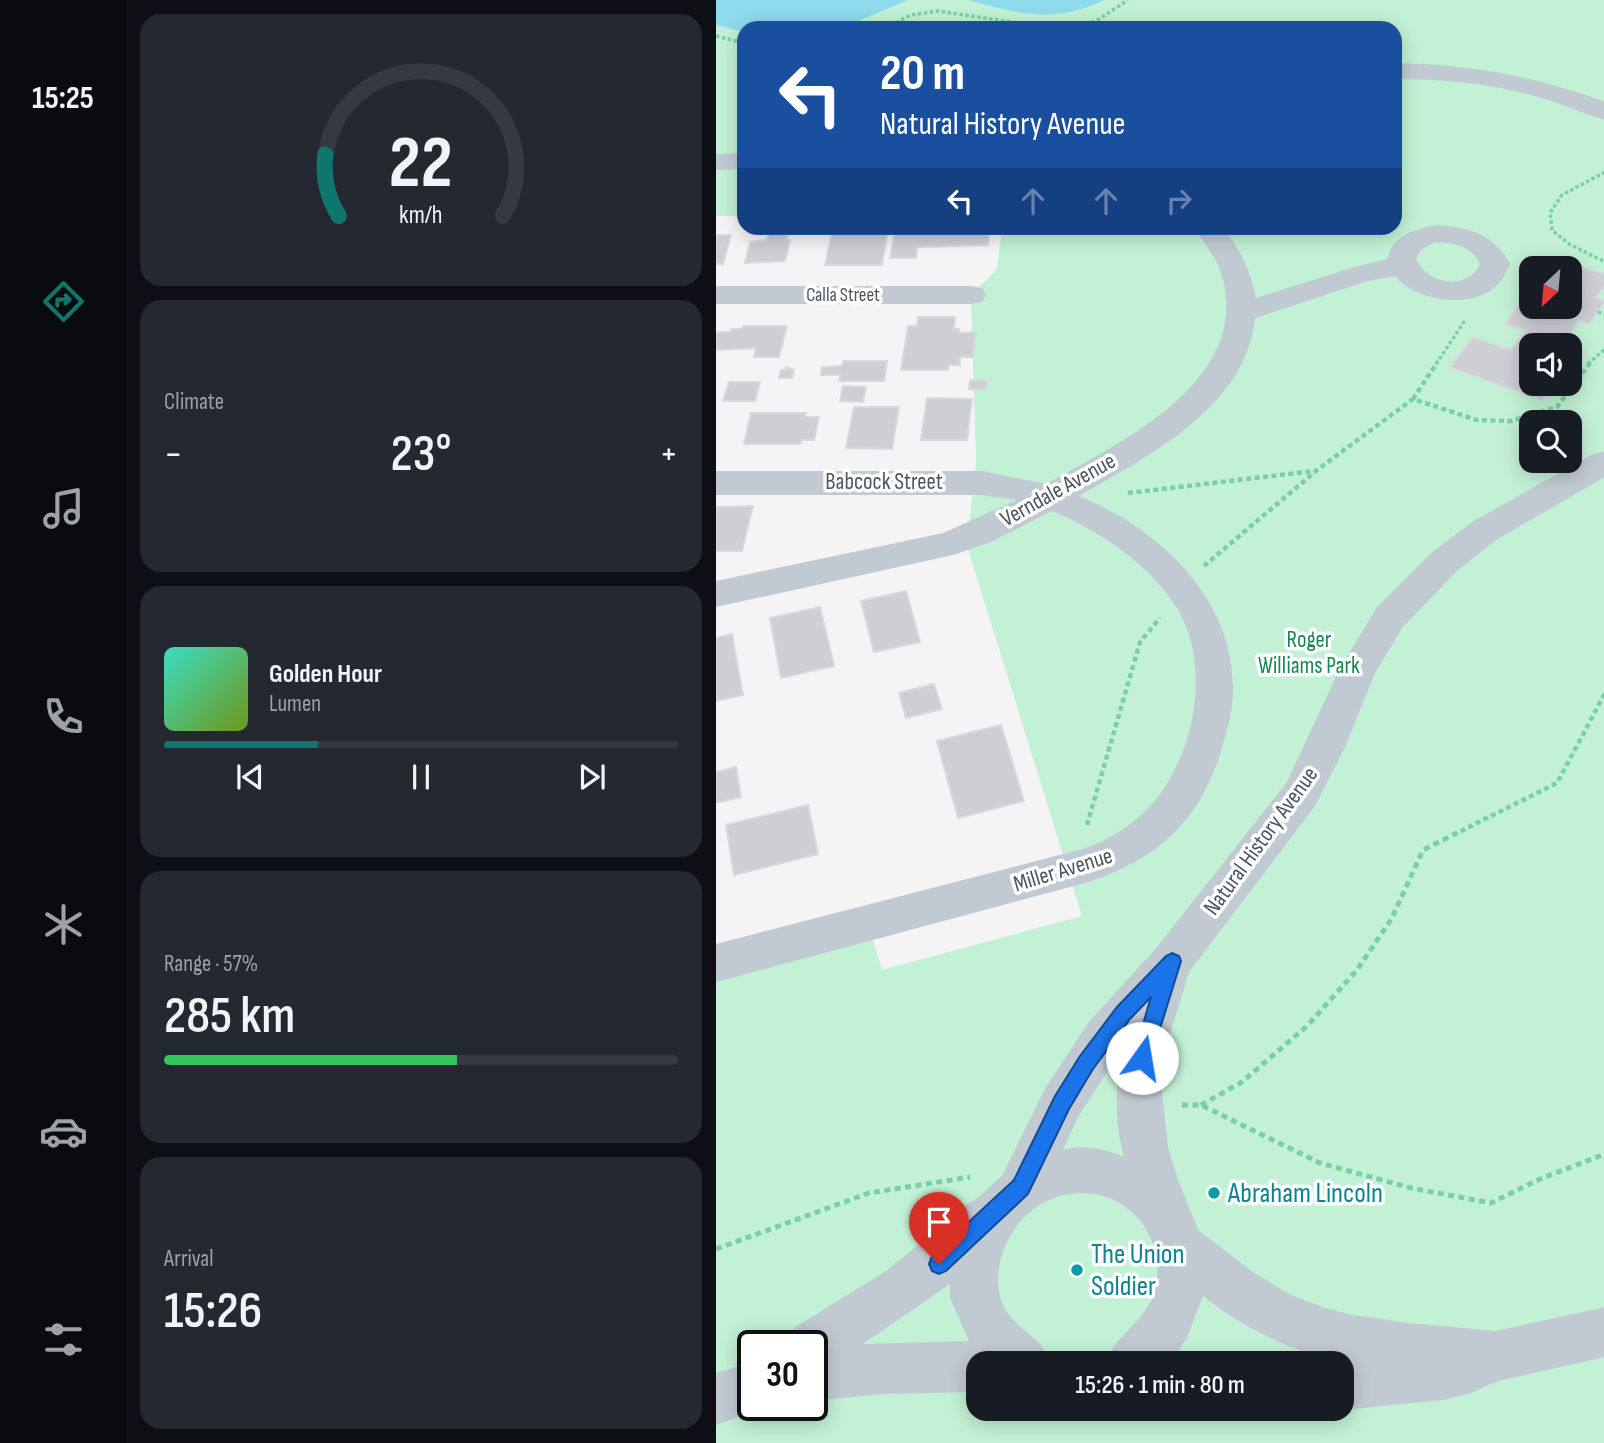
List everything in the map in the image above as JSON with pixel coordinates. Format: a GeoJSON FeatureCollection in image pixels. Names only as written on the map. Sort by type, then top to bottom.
{"type":"FeatureCollection","features":[{"type":"Feature","properties":{"kind":"street"},"geometry":{"type":"LineString","coordinates":[[1402,71],[1442,72],[1509,82],[1556,94],[1604,112]]}},
{"type":"Feature","properties":{"kind":"street"},"geometry":{"type":"LineString","coordinates":[[716,162],[737,161]]}},
{"type":"Feature","properties":{"kind":"street","name":"Verndale Avenue"},"geometry":{"type":"LineString","coordinates":[[716,594],[943,545],[1067,502],[1198,399],[1230,354],[1243,312],[1242,292],[1237,270],[1215,235]]}},
{"type":"Feature","properties":{"kind":"street"},"geometry":{"type":"LineString","coordinates":[[1243,312],[1361,274],[1402,265]]}},
{"type":"Feature","properties":{"kind":"street","name":"Calla Street"},"geometry":{"type":"LineString","coordinates":[[716,295],[971,295]]}},
{"type":"Feature","properties":{"kind":"street","name":"Natural History Avenue"},"geometry":{"type":"LineString","coordinates":[[1007,1351],[991,1334],[977,1300],[974,1280],[979,1244],[996,1191],[1123,1013],[1172,961],[1301,794],[1325,747],[1358,670],[1390,617],[1444,562],[1484,531],[1604,462]]}},
{"type":"Feature","properties":{"kind":"street","name":"Babcock Street"},"geometry":{"type":"LineString","coordinates":[[716,482],[982,483],[1020,488],[1067,502]]}},
{"type":"Feature","properties":{"kind":"street","name":"Miller Avenue"},"geometry":{"type":"LineString","coordinates":[[716,963],[1089,865],[1131,848],[1149,834],[1182,795],[1204,748],[1212,699],[1212,649],[1205,625],[1185,589],[1151,554],[1067,502]]}},
{"type":"Feature","properties":{"kind":"street","name":"Natural History Avenue"},"geometry":{"type":"LineString","coordinates":[[1172,961],[1146,1040],[1138,1090],[1139,1118],[1149,1165],[1174,1233]]}},
{"type":"Feature","properties":{"kind":"street"},"geometry":{"type":"LineString","coordinates":[[828,1337],[875,1310],[918,1280],[996,1191],[1073,1169],[1107,1172],[1129,1181],[1149,1195],[1174,1233],[1269,1311],[1314,1331],[1372,1345],[1501,1355]]}},
{"type":"Feature","properties":{"kind":"street"},"geometry":{"type":"LineString","coordinates":[[1144,1351],[1156,1340],[1175,1309],[1182,1272],[1174,1233]]}},
{"type":"Feature","properties":{"kind":"street"},"geometry":{"type":"LineString","coordinates":[[1354,1383],[1443,1374],[1501,1355],[1604,1332]]}},
{"type":"Feature","properties":{"kind":"street"},"geometry":{"type":"LineString","coordinates":[[828,1373],[883,1368],[966,1366]]}},
{"type":"Feature","properties":{"kind":"path"},"geometry":{"type":"LineString","coordinates":[[1097,21],[1128,0]]}},
{"type":"Feature","properties":{"kind":"path"},"geometry":{"type":"LineString","coordinates":[[899,21],[911,15],[938,11],[1005,21]]}},
{"type":"Feature","properties":{"kind":"path"},"geometry":{"type":"LineString","coordinates":[[716,36],[737,41]]}},
{"type":"Feature","properties":{"kind":"path"},"geometry":{"type":"LineString","coordinates":[[1604,172],[1562,195],[1550,213],[1552,230],[1569,244],[1604,262]]}},
{"type":"Feature","properties":{"kind":"path"},"geometry":{"type":"LineString","coordinates":[[1089,865],[1087,826],[1140,642],[1205,564],[1317,470],[1413,399],[1470,312]]}},
{"type":"Feature","properties":{"kind":"path"},"geometry":{"type":"LineString","coordinates":[[1598,312],[1604,314]]}},
{"type":"Feature","properties":{"kind":"path"},"geometry":{"type":"LineString","coordinates":[[1413,399],[1477,420],[1511,421],[1557,407],[1586,366],[1604,349]]}},
{"type":"Feature","properties":{"kind":"path"},"geometry":{"type":"LineString","coordinates":[[1067,502],[1105,495],[1317,470]]}},
{"type":"Feature","properties":{"kind":"path"},"geometry":{"type":"LineString","coordinates":[[1201,1105],[1242,1082],[1307,1026],[1357,970],[1392,918],[1423,850],[1557,782],[1604,694]]}},
{"type":"Feature","properties":{"kind":"path"},"geometry":{"type":"LineString","coordinates":[[1177,1105],[1201,1105],[1320,1163],[1411,1188],[1491,1203],[1540,1179],[1604,1154]]}},
{"type":"Feature","properties":{"kind":"path"},"geometry":{"type":"LineString","coordinates":[[716,1249],[869,1193],[996,1191]]}},
{"type":"Feature","properties":{"kind":"green space","name":"Roger Williams Park"},"geometry":{"type":"Polygon","coordinates":[[[716,0],[1604,0],[1604,1443],[716,1443],[716,951],[866,917],[882,970],[1082,916],[967,546],[976,462],[971,295],[997,269],[1001,235],[1402,235],[1402,21],[737,21],[737,216],[716,216],[716,0]]]}},
{"type":"Feature","properties":{"kind":"water"},"geometry":{"type":"Polygon","coordinates":[[[716,0],[908,0],[858,21],[737,21],[737,30],[716,25],[716,0]]]}},
{"type":"Feature","properties":{"kind":"water"},"geometry":{"type":"Polygon","coordinates":[[[968,0],[1104,0],[1069,12],[1036,14],[968,0]]]}},
{"type":"Feature","properties":{"kind":"building"},"geometry":{"type":"Polygon","coordinates":[[[716,235],[731,235],[723,264],[716,264],[716,235]]]}},
{"type":"Feature","properties":{"kind":"building"},"geometry":{"type":"Polygon","coordinates":[[[768,235],[787,235],[786,240],[790,240],[785,261],[745,263],[750,242],[767,240],[768,235]]]}},
{"type":"Feature","properties":{"kind":"building"},"geometry":{"type":"Polygon","coordinates":[[[831,235],[887,235],[882,265],[825,265],[831,235]]]}},
{"type":"Feature","properties":{"kind":"building"},"geometry":{"type":"Polygon","coordinates":[[[894,235],[989,235],[988,245],[917,247],[916,258],[890,258],[894,235]]]}},
{"type":"Feature","properties":{"kind":"building"},"geometry":{"type":"Polygon","coordinates":[[[1582,267],[1605,274],[1605,286],[1596,297],[1605,302],[1589,324],[1579,320],[1570,333],[1524,333],[1525,331],[1505,324],[1519,305],[1519,319],[1582,319],[1582,267]]]}},
{"type":"Feature","properties":{"kind":"building"},"geometry":{"type":"Polygon","coordinates":[[[918,317],[955,317],[954,329],[959,329],[959,333],[976,332],[973,357],[960,357],[960,365],[949,365],[948,370],[901,370],[908,326],[917,326],[918,317]]]}},
{"type":"Feature","properties":{"kind":"building"},"geometry":{"type":"Polygon","coordinates":[[[743,326],[787,326],[779,357],[754,357],[756,348],[716,350],[716,332],[730,332],[731,329],[742,329],[743,326]]]}},
{"type":"Feature","properties":{"kind":"building"},"geometry":{"type":"Polygon","coordinates":[[[1473,337],[1511,350],[1519,339],[1519,392],[1450,367],[1473,337]]]}},
{"type":"Feature","properties":{"kind":"building"},"geometry":{"type":"Polygon","coordinates":[[[843,361],[887,361],[884,381],[839,381],[840,375],[821,375],[822,367],[842,366],[843,361]]]}},
{"type":"Feature","properties":{"kind":"building"},"geometry":{"type":"Polygon","coordinates":[[[786,367],[794,370],[792,378],[779,378],[781,370],[786,367]]]}},
{"type":"Feature","properties":{"kind":"building"},"geometry":{"type":"Polygon","coordinates":[[[970,380],[987,381],[986,390],[969,389],[970,380]]]}},
{"type":"Feature","properties":{"kind":"building"},"geometry":{"type":"Polygon","coordinates":[[[729,382],[760,382],[755,401],[723,401],[729,382]]]}},
{"type":"Feature","properties":{"kind":"building"},"geometry":{"type":"Polygon","coordinates":[[[843,386],[866,387],[863,402],[840,401],[843,386]]]}},
{"type":"Feature","properties":{"kind":"building"},"geometry":{"type":"Polygon","coordinates":[[[927,398],[972,399],[967,440],[921,440],[927,398]]]}},
{"type":"Feature","properties":{"kind":"building"},"geometry":{"type":"Polygon","coordinates":[[[854,407],[899,407],[892,449],[846,448],[854,407]]]}},
{"type":"Feature","properties":{"kind":"building"},"geometry":{"type":"Polygon","coordinates":[[[751,413],[806,413],[805,417],[819,417],[814,440],[801,440],[800,444],[744,444],[751,413]]]}},
{"type":"Feature","properties":{"kind":"building"},"geometry":{"type":"Polygon","coordinates":[[[753,506],[742,551],[716,551],[716,507],[753,506]]]}},
{"type":"Feature","properties":{"kind":"building"},"geometry":{"type":"Polygon","coordinates":[[[906,591],[920,642],[874,652],[861,601],[906,591]]]}},
{"type":"Feature","properties":{"kind":"building"},"geometry":{"type":"Polygon","coordinates":[[[820,607],[834,666],[781,678],[770,618],[820,607]]]}},
{"type":"Feature","properties":{"kind":"building"},"geometry":{"type":"Polygon","coordinates":[[[732,634],[743,695],[716,701],[716,638],[732,634]]]}},
{"type":"Feature","properties":{"kind":"building"},"geometry":{"type":"Polygon","coordinates":[[[934,684],[942,709],[906,718],[899,693],[934,684]]]}},
{"type":"Feature","properties":{"kind":"building"},"geometry":{"type":"Polygon","coordinates":[[[1001,725],[1024,801],[958,818],[937,741],[1001,725]]]}},
{"type":"Feature","properties":{"kind":"building"},"geometry":{"type":"Polygon","coordinates":[[[736,767],[741,797],[716,803],[716,772],[736,767]]]}},
{"type":"Feature","properties":{"kind":"building"},"geometry":{"type":"Polygon","coordinates":[[[808,805],[818,854],[734,875],[726,825],[808,805]]]}},
{"type":"Feature","properties":{"kind":"place","name":"Abraham Lincoln"},"geometry":{"type":"Point","coordinates":[1214,1193]}},
{"type":"Feature","properties":{"kind":"place","name":"The Union Soldier"},"geometry":{"type":"Point","coordinates":[1077,1270]}},
{"type":"Feature","properties":{"kind":"route"},"geometry":{"type":"LineString","coordinates":[[939,1264],[1021,1187],[1062,1102],[1087,1062],[1123,1013],[1172,961],[1151,1021],[1142,1058]]}}]}
